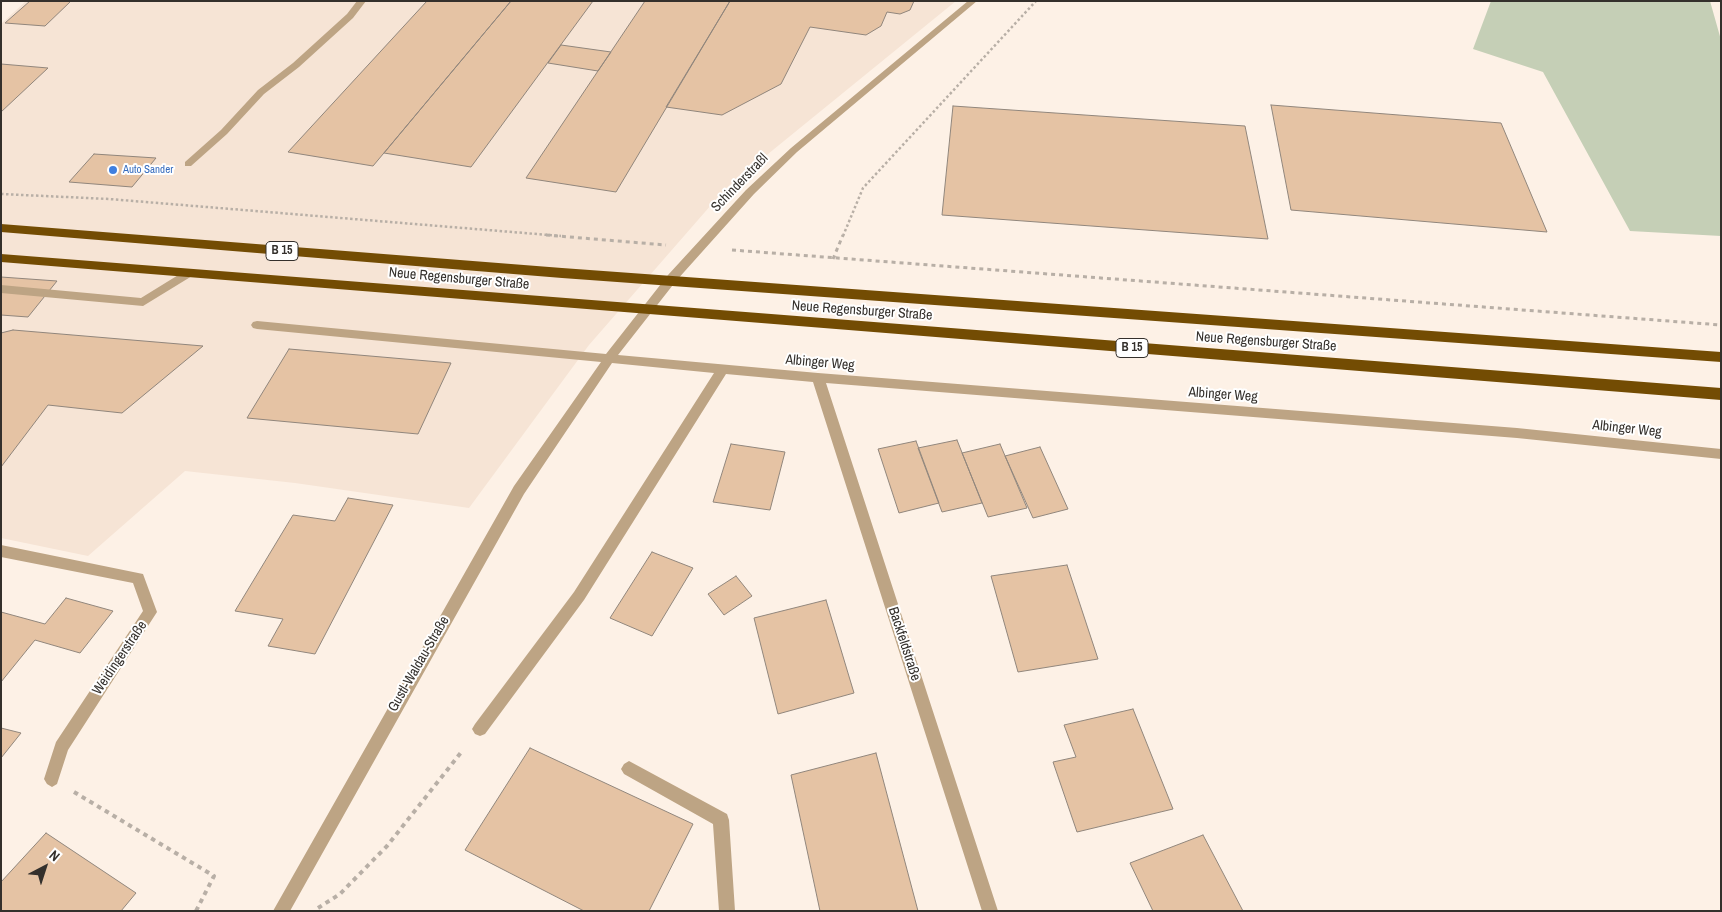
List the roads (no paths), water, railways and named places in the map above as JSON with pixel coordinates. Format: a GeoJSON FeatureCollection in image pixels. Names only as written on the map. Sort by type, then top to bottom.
{"type":"FeatureCollection","features":[{"type":"Feature","properties":{"kind":"highway","name":"Neue Regensburger Straße"},"geometry":{"type":"LineString","coordinates":[[1,228],[562,273],[1721,357]]}},
{"type":"Feature","properties":{"kind":"highway","name":"Neue Regensburger Straße"},"geometry":{"type":"LineString","coordinates":[[1,258],[1721,394]]}},
{"type":"Feature","properties":{"kind":"street"},"geometry":{"type":"LineString","coordinates":[[188,164],[224,132],[261,92],[296,65],[350,16],[362,1]]}},
{"type":"Feature","properties":{"kind":"street","name":"Schinderstraßl"},"geometry":{"type":"LineString","coordinates":[[565,421],[628,332],[672,278],[750,192],[794,150],[973,1]]}},
{"type":"Feature","properties":{"kind":"street"},"geometry":{"type":"LineString","coordinates":[[1,289],[143,302],[188,273]]}},
{"type":"Feature","properties":{"kind":"street","name":"Albinger Weg"},"geometry":{"type":"LineString","coordinates":[[257,325],[818,378],[1517,433],[1721,454]]}},
{"type":"Feature","properties":{"kind":"street"},"geometry":{"type":"LineString","coordinates":[[480,729],[579,596],[724,369]]}},
{"type":"Feature","properties":{"kind":"street","name":"Backfeldstraße"},"geometry":{"type":"LineString","coordinates":[[818,378],[990,911]]}},
{"type":"Feature","properties":{"kind":"street","name":"Gustl-Waldau-Straße"},"geometry":{"type":"LineString","coordinates":[[281,911],[509,506],[565,421]]}},
{"type":"Feature","properties":{"kind":"street","name":"Weidingerstraße"},"geometry":{"type":"LineString","coordinates":[[1,551],[138,578],[150,612],[61,747],[52,779]]}},
{"type":"Feature","properties":{"kind":"street"},"geometry":{"type":"LineString","coordinates":[[629,769],[722,820],[727,911]]}},
{"type":"Feature","properties":{"kind":"place","name":"Auto Sander"},"geometry":{"type":"Point","coordinates":[113,170]}}]}
